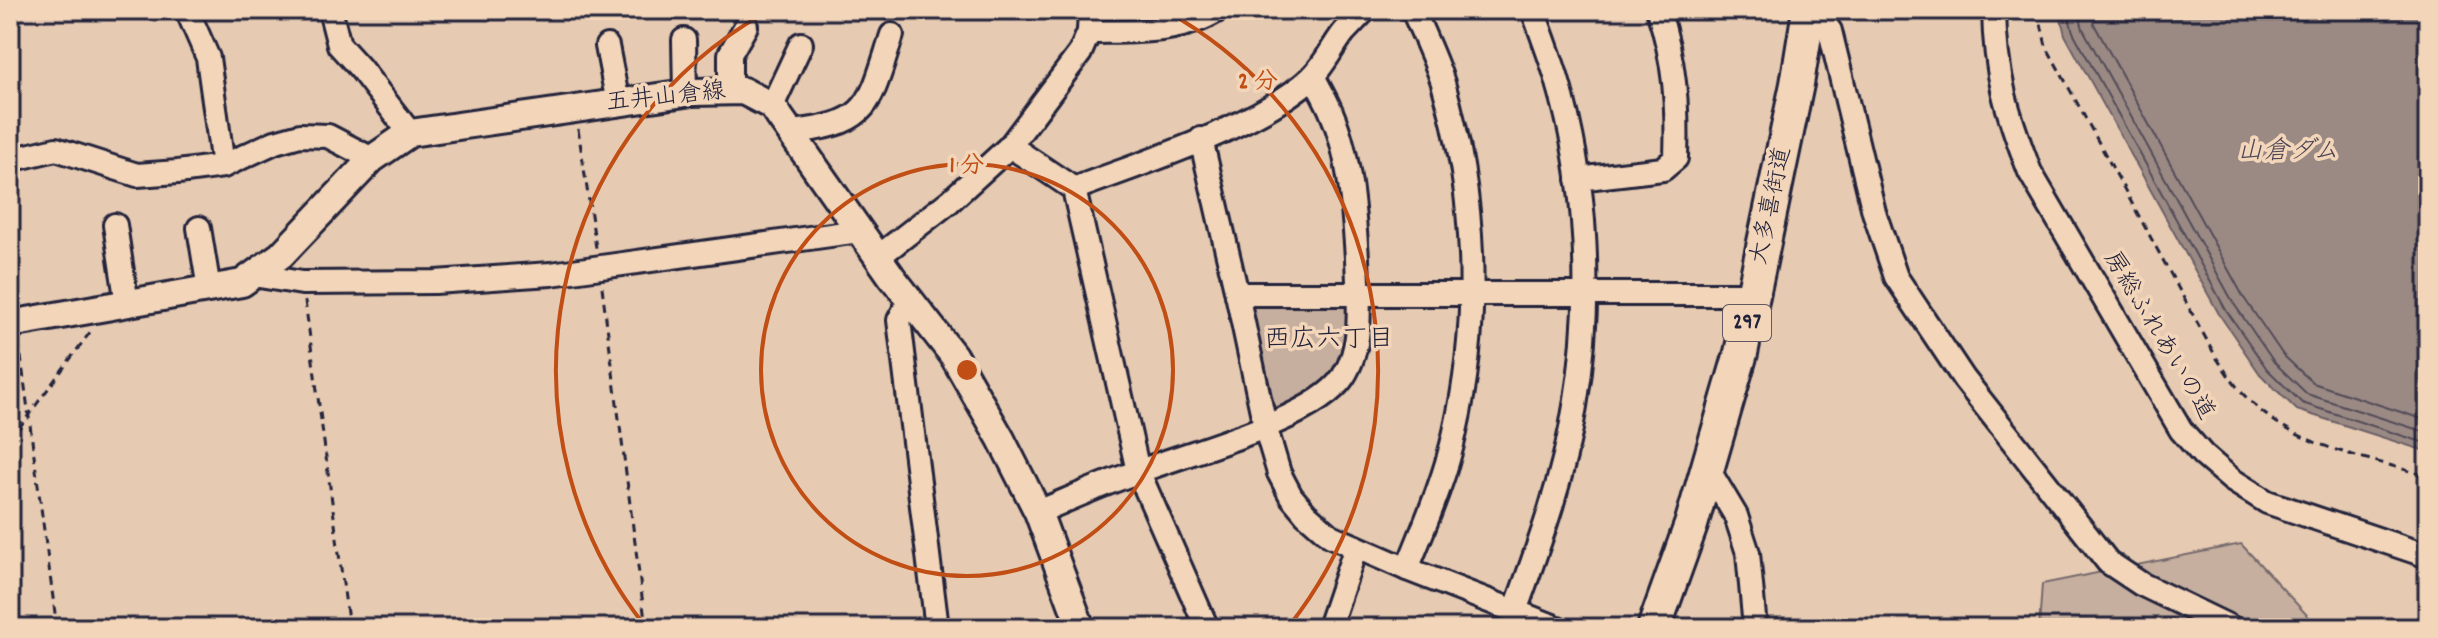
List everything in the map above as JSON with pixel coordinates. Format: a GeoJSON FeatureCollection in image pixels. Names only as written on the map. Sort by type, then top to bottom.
{"type":"FeatureCollection","features":[{"type":"Feature","properties":{"kind":"highway","name":"大多喜街道"},"geometry":{"type":"LineString","coordinates":[[1654,628],[1708,469],[1741,353],[1797,84],[1809,10]]}},
{"type":"Feature","properties":{"kind":"main road","name":"五井山倉線"},"geometry":{"type":"LineString","coordinates":[[13,324],[242,283],[281,255],[372,159],[410,133],[685,93],[743,91],[772,106]]}},
{"type":"Feature","properties":{"kind":"main road"},"geometry":{"type":"LineString","coordinates":[[772,106],[859,231],[953,355],[1038,512],[1081,628]]}},
{"type":"Feature","properties":{"kind":"street"},"geometry":{"type":"LineString","coordinates":[[187,10],[208,58],[223,166]]}},
{"type":"Feature","properties":{"kind":"street"},"geometry":{"type":"LineString","coordinates":[[330,10],[339,45],[410,133]]}},
{"type":"Feature","properties":{"kind":"street"},"geometry":{"type":"LineString","coordinates":[[878,257],[950,201],[1010,146],[1080,53],[1090,21],[1172,27],[1203,20],[1218,10]]}},
{"type":"Feature","properties":{"kind":"street"},"geometry":{"type":"LineString","coordinates":[[1074,189],[1201,139],[1247,119],[1282,99],[1313,76],[1365,10]]}},
{"type":"Feature","properties":{"kind":"street"},"geometry":{"type":"LineString","coordinates":[[1407,569],[1455,433],[1467,366],[1473,293],[1462,159],[1442,80],[1413,10]]}},
{"type":"Feature","properties":{"kind":"street"},"geometry":{"type":"LineString","coordinates":[[1515,611],[1541,539],[1575,408],[1586,293],[1578,179],[1558,82],[1533,10]]}},
{"type":"Feature","properties":{"kind":"street"},"geometry":{"type":"LineString","coordinates":[[1578,179],[1663,169],[1676,158],[1678,116],[1670,47],[1658,10]]}},
{"type":"Feature","properties":{"kind":"street"},"geometry":{"type":"LineString","coordinates":[[1815,10],[1830,31],[1874,212],[1896,277],[1964,379],[2108,562],[2141,584],[2232,628]]}},
{"type":"Feature","properties":{"kind":"street","name":"房総ふれあいの道"},"geometry":{"type":"LineString","coordinates":[[1994,10],[2001,87],[2030,172],[2181,430],[2203,455],[2232,480],[2267,502],[2428,556]]}},
{"type":"Feature","properties":{"kind":"street"},"geometry":{"type":"LineString","coordinates":[[730,91],[730,54],[746,26]]}},
{"type":"Feature","properties":{"kind":"street"},"geometry":{"type":"LineString","coordinates":[[790,132],[824,129],[850,120],[869,101],[892,35]]}},
{"type":"Feature","properties":{"kind":"street"},"geometry":{"type":"LineString","coordinates":[[684,40],[685,93]]}},
{"type":"Feature","properties":{"kind":"street"},"geometry":{"type":"LineString","coordinates":[[772,106],[801,44]]}},
{"type":"Feature","properties":{"kind":"street"},"geometry":{"type":"LineString","coordinates":[[607,46],[618,103]]}},
{"type":"Feature","properties":{"kind":"street"},"geometry":{"type":"LineString","coordinates":[[1038,512],[1138,471],[1265,426],[1314,403],[1343,377],[1357,336],[1356,235],[1348,176],[1333,115],[1313,76]]}},
{"type":"Feature","properties":{"kind":"street"},"geometry":{"type":"LineString","coordinates":[[10,160],[56,149],[137,175],[223,166],[275,142],[300,135],[328,136],[372,159]]}},
{"type":"Feature","properties":{"kind":"street"},"geometry":{"type":"LineString","coordinates":[[1201,139],[1265,426],[1279,473],[1291,496],[1331,536],[1558,628]]}},
{"type":"Feature","properties":{"kind":"street"},"geometry":{"type":"LineString","coordinates":[[1010,146],[1074,189],[1138,471],[1207,628]]}},
{"type":"Feature","properties":{"kind":"street"},"geometry":{"type":"LineString","coordinates":[[115,225],[127,304]]}},
{"type":"Feature","properties":{"kind":"street"},"geometry":{"type":"LineString","coordinates":[[199,228],[209,289]]}},
{"type":"Feature","properties":{"kind":"street"},"geometry":{"type":"LineString","coordinates":[[253,275],[302,283],[435,282],[551,274],[859,231]]}},
{"type":"Feature","properties":{"kind":"street"},"geometry":{"type":"LineString","coordinates":[[1237,294],[1753,294]]}},
{"type":"Feature","properties":{"kind":"street"},"geometry":{"type":"LineString","coordinates":[[910,300],[899,320],[937,628]]}},
{"type":"Feature","properties":{"kind":"street"},"geometry":{"type":"LineString","coordinates":[[1708,469],[1736,516],[1748,553],[1755,628]]}},
{"type":"Feature","properties":{"kind":"street"},"geometry":{"type":"LineString","coordinates":[[1329,627],[1356,547]]}},
{"type":"Feature","properties":{"kind":"path"},"geometry":{"type":"LineString","coordinates":[[2038,10],[2046,46],[2216,357],[2244,395],[2272,420],[2316,445],[2428,477]]}},
{"type":"Feature","properties":{"kind":"path"},"geometry":{"type":"LineString","coordinates":[[575,109],[646,628]]}},
{"type":"Feature","properties":{"kind":"path"},"geometry":{"type":"LineString","coordinates":[[302,283],[349,628]]}},
{"type":"Feature","properties":{"kind":"path"},"geometry":{"type":"LineString","coordinates":[[10,440],[90,333],[100,308]]}},
{"type":"Feature","properties":{"kind":"path"},"geometry":{"type":"LineString","coordinates":[[13,324],[57,628]]}},
{"type":"Feature","properties":{"kind":"shaded area"},"geometry":{"type":"Polygon","coordinates":[[[1340,300],[1350,308],[1350,326],[1342,357],[1334,370],[1298,402],[1283,411],[1271,409],[1250,309],[1256,304],[1340,300]]]}},
{"type":"Feature","properties":{"kind":"shaded area"},"geometry":{"type":"Polygon","coordinates":[[[2241,544],[2319,628],[2039,628],[2042,584],[2241,544]]]}},
{"type":"Feature","properties":{"kind":"water","name":"山倉ダム"},"geometry":{"type":"Polygon","coordinates":[[[2059,10],[2428,10],[2428,452],[2297,410],[2260,374],[2219,314],[2065,35],[2059,10]]]}},
{"type":"Feature","properties":{"kind":"district","name":"西広六丁目"},"geometry":{"type":"Point","coordinates":[1329,340]}}]}
